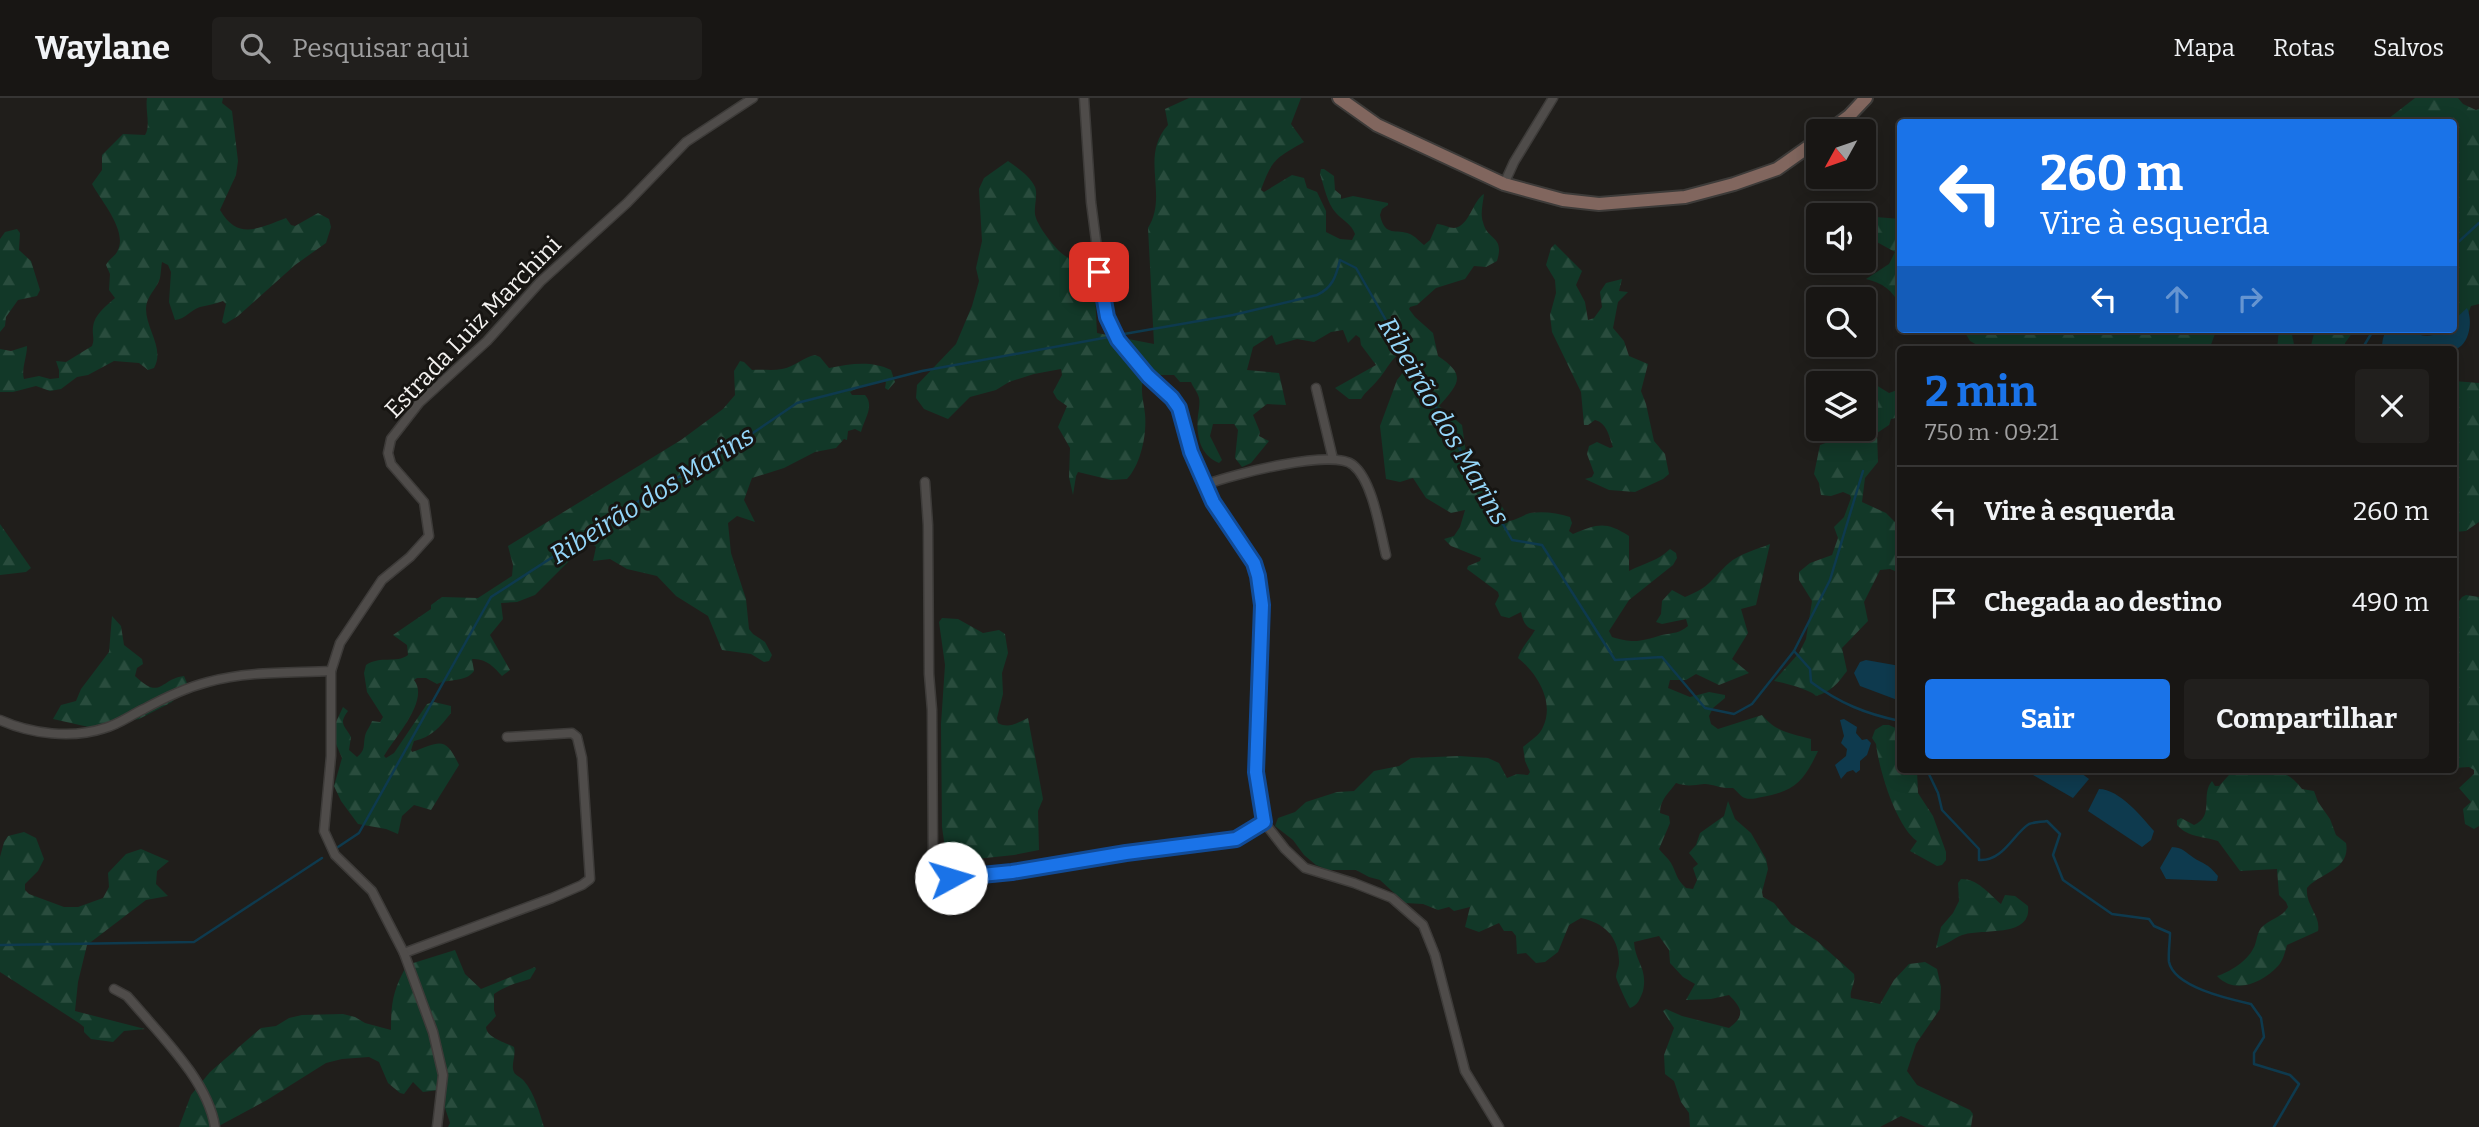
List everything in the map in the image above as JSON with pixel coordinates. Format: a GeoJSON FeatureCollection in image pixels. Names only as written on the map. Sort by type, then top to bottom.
{"type":"FeatureCollection","features":[{"type":"Feature","properties":{"kind":"main road"},"geometry":{"type":"LineString","coordinates":[[1339,98],[1377,125],[1504,184],[1563,200],[1599,204],[1685,197],[1734,184],[1777,169],[1806,148]]}},
{"type":"Feature","properties":{"kind":"main road"},"geometry":{"type":"LineString","coordinates":[[1845,119],[1866,98]]}},
{"type":"Feature","properties":{"kind":"street","name":"Estrada Luiz Marchini"},"geometry":{"type":"LineString","coordinates":[[437,1127],[443,1075],[433,1032],[404,953],[372,891],[335,855],[324,831],[331,757],[331,671],[340,643],[382,580],[410,557],[429,536],[424,502],[391,464],[388,453],[391,439],[419,403],[487,341],[540,282],[627,202],[686,142],[753,98]]}},
{"type":"Feature","properties":{"kind":"street"},"geometry":{"type":"LineString","coordinates":[[1084,98],[1091,202],[1107,317],[1118,340],[1136,363],[1179,408],[1191,452],[1213,502],[1254,563],[1258,576],[1262,605],[1256,772],[1264,822],[1285,849],[1305,868],[1391,898],[1423,925],[1435,955],[1465,1071],[1499,1127]]}},
{"type":"Feature","properties":{"kind":"street"},"geometry":{"type":"LineString","coordinates":[[1504,184],[1514,162],[1553,98]]}},
{"type":"Feature","properties":{"kind":"street"},"geometry":{"type":"LineString","coordinates":[[1316,388],[1333,459]]}},
{"type":"Feature","properties":{"kind":"street"},"geometry":{"type":"LineString","coordinates":[[1207,484],[1281,465],[1344,459],[1354,466],[1368,489],[1386,555]]}},
{"type":"Feature","properties":{"kind":"street"},"geometry":{"type":"LineString","coordinates":[[925,482],[932,710],[933,856],[939,876],[951,878],[1012,872],[1126,853],[1236,839],[1264,822]]}},
{"type":"Feature","properties":{"kind":"street"},"geometry":{"type":"LineString","coordinates":[[0,720],[14,727],[77,734],[106,728],[185,688],[212,681],[245,675],[331,671]]}},
{"type":"Feature","properties":{"kind":"street"},"geometry":{"type":"LineString","coordinates":[[404,953],[552,898],[590,879],[582,758],[577,737],[572,733],[507,737]]}},
{"type":"Feature","properties":{"kind":"street"},"geometry":{"type":"LineString","coordinates":[[114,989],[127,996],[135,1005],[197,1083],[208,1101],[215,1127]]}},
{"type":"Feature","properties":{"kind":"green space"},"geometry":{"type":"Polygon","coordinates":[[[147,98],[223,98],[222,103],[232,111],[238,161],[236,175],[220,210],[227,220],[242,229],[258,228],[286,218],[295,226],[318,213],[329,219],[331,227],[326,243],[295,265],[238,316],[225,324],[222,322],[226,304],[223,301],[197,308],[175,320],[169,302],[171,272],[168,265],[162,262],[160,278],[146,309],[156,346],[157,361],[154,368],[148,370],[139,363],[114,361],[88,375],[77,377],[61,389],[50,391],[36,386],[13,392],[0,392],[0,349],[11,351],[27,346],[24,379],[39,376],[50,379],[59,378],[56,361],[66,362],[92,346],[96,319],[115,298],[109,290],[110,274],[106,265],[120,244],[117,226],[92,184],[102,170],[102,155],[123,134],[145,135],[148,127],[147,98]]]}},
{"type":"Feature","properties":{"kind":"green space"},"geometry":{"type":"Polygon","coordinates":[[[1189,98],[1301,98],[1291,124],[1304,142],[1276,160],[1261,190],[1264,192],[1292,175],[1304,178],[1307,188],[1317,192],[1326,211],[1326,232],[1340,239],[1352,240],[1355,234],[1330,204],[1320,174],[1321,169],[1334,176],[1335,190],[1341,195],[1341,199],[1353,196],[1388,203],[1380,215],[1385,227],[1410,234],[1424,245],[1430,240],[1437,224],[1454,228],[1463,223],[1484,194],[1482,219],[1485,228],[1499,247],[1497,261],[1486,267],[1474,266],[1465,279],[1436,288],[1409,309],[1433,333],[1438,356],[1456,374],[1455,386],[1439,406],[1462,425],[1466,453],[1509,521],[1530,513],[1545,512],[1570,517],[1572,523],[1569,531],[1573,534],[1595,526],[1614,528],[1629,536],[1629,571],[1656,559],[1670,549],[1676,553],[1677,558],[1673,565],[1629,600],[1609,631],[1612,637],[1638,641],[1682,630],[1688,626],[1686,619],[1662,624],[1656,622],[1661,614],[1662,601],[1672,590],[1685,597],[1694,593],[1706,586],[1733,560],[1770,544],[1756,605],[1741,609],[1748,633],[1732,659],[1749,673],[1719,685],[1696,674],[1686,680],[1670,680],[1668,688],[1690,697],[1709,692],[1725,695],[1709,716],[1711,724],[1718,729],[1762,715],[1778,728],[1811,739],[1811,751],[1818,751],[1797,783],[1773,795],[1749,799],[1733,788],[1676,783],[1665,796],[1660,808],[1660,813],[1669,816],[1670,823],[1659,849],[1671,863],[1683,885],[1693,889],[1697,880],[1693,868],[1698,864],[1689,853],[1696,845],[1700,833],[1724,816],[1728,801],[1735,819],[1751,833],[1766,859],[1768,869],[1763,897],[1774,903],[1791,924],[1817,941],[1854,974],[1851,998],[1880,1004],[1894,980],[1909,964],[1925,962],[1937,969],[1941,987],[1940,1009],[1916,1044],[1907,1071],[1917,1085],[1970,1110],[1973,1114],[1971,1127],[1926,1127],[1901,1116],[1880,1127],[1690,1127],[1689,1113],[1681,1102],[1674,1081],[1665,1074],[1664,1055],[1674,1028],[1663,1011],[1666,1009],[1729,1028],[1738,1020],[1740,1012],[1729,995],[1686,1000],[1695,984],[1683,977],[1670,963],[1669,950],[1659,936],[1634,942],[1644,983],[1640,999],[1630,1008],[1616,977],[1619,962],[1616,944],[1613,937],[1596,923],[1581,918],[1569,925],[1558,952],[1545,962],[1536,963],[1526,953],[1517,954],[1516,936],[1512,931],[1504,931],[1499,923],[1479,932],[1465,927],[1470,907],[1454,911],[1449,907],[1438,910],[1423,904],[1405,903],[1380,880],[1356,870],[1328,870],[1316,865],[1293,840],[1275,826],[1278,818],[1295,812],[1306,802],[1337,792],[1354,791],[1374,771],[1399,766],[1411,758],[1488,758],[1499,763],[1507,778],[1517,774],[1528,775],[1530,772],[1523,747],[1540,733],[1546,717],[1547,708],[1542,689],[1532,672],[1518,658],[1535,630],[1525,624],[1521,612],[1509,618],[1501,616],[1495,604],[1498,592],[1467,569],[1481,558],[1451,546],[1444,539],[1454,536],[1465,510],[1451,513],[1426,498],[1413,478],[1400,482],[1386,479],[1380,426],[1397,380],[1413,360],[1405,349],[1361,399],[1349,399],[1335,388],[1376,365],[1356,335],[1348,343],[1343,330],[1331,332],[1314,342],[1297,339],[1276,345],[1272,335],[1253,347],[1247,370],[1279,373],[1286,405],[1267,404],[1253,415],[1259,436],[1269,441],[1251,463],[1242,467],[1235,458],[1238,430],[1234,424],[1213,424],[1210,436],[1222,460],[1219,463],[1203,449],[1198,429],[1199,398],[1191,382],[1180,382],[1174,375],[1156,375],[1143,380],[1145,430],[1142,448],[1132,473],[1127,479],[1111,480],[1078,472],[1073,495],[1069,477],[1070,448],[1058,427],[1067,406],[1057,399],[1053,392],[1062,375],[1061,369],[1034,374],[1009,382],[996,390],[970,397],[948,419],[924,409],[916,398],[917,385],[956,344],[979,281],[976,268],[982,241],[979,189],[984,178],[1008,161],[1033,183],[1036,193],[1036,219],[1053,245],[1070,258],[1093,258],[1097,333],[1154,344],[1148,228],[1156,202],[1154,163],[1160,137],[1168,125],[1165,109],[1189,98]]]}},
{"type":"Feature","properties":{"kind":"green space"},"geometry":{"type":"Polygon","coordinates":[[[2415,98],[2458,98],[2463,104],[2479,109],[2479,304],[2471,306],[2466,319],[2457,324],[2457,119],[2388,119],[2415,98]]]}},
{"type":"Feature","properties":{"kind":"green space"},"geometry":{"type":"Polygon","coordinates":[[[1876,217],[1897,219],[1897,300],[1886,288],[1866,279],[1889,264],[1895,252],[1876,242],[1876,217]]]}},
{"type":"Feature","properties":{"kind":"green space"},"geometry":{"type":"Polygon","coordinates":[[[17,229],[20,233],[19,250],[31,261],[40,290],[37,296],[18,300],[6,317],[5,326],[0,332],[0,239],[5,232],[17,229]]]}},
{"type":"Feature","properties":{"kind":"green space"},"geometry":{"type":"Polygon","coordinates":[[[1555,244],[1582,271],[1576,285],[1585,302],[1588,320],[1594,318],[1602,307],[1600,292],[1606,283],[1622,279],[1619,291],[1628,292],[1618,302],[1613,328],[1624,341],[1629,356],[1648,364],[1641,391],[1654,441],[1665,454],[1669,474],[1635,492],[1609,490],[1585,479],[1592,477],[1594,473],[1587,454],[1589,446],[1597,442],[1613,447],[1602,424],[1595,420],[1584,425],[1581,392],[1552,332],[1550,315],[1556,293],[1555,280],[1546,265],[1551,248],[1555,244]]]}},
{"type":"Feature","properties":{"kind":"green space"},"geometry":{"type":"Polygon","coordinates":[[[1965,333],[2215,333],[2210,346],[1979,346],[1970,341],[1965,333]]]}},
{"type":"Feature","properties":{"kind":"green space"},"geometry":{"type":"Polygon","coordinates":[[[2279,333],[2292,333],[2294,346],[2277,346],[2279,333]]]}},
{"type":"Feature","properties":{"kind":"green space"},"geometry":{"type":"Polygon","coordinates":[[[2314,333],[2352,333],[2345,346],[2311,346],[2314,333]]]}},
{"type":"Feature","properties":{"kind":"green space"},"geometry":{"type":"Polygon","coordinates":[[[815,355],[829,368],[860,364],[883,367],[891,370],[895,382],[888,390],[883,380],[850,392],[852,395],[865,395],[868,399],[869,408],[861,432],[855,429],[848,431],[847,440],[844,439],[836,448],[815,452],[784,468],[752,478],[744,500],[755,522],[737,516],[728,523],[731,553],[746,599],[749,629],[765,642],[772,655],[769,661],[764,662],[751,654],[722,650],[708,616],[676,596],[657,576],[627,569],[610,559],[593,561],[596,547],[583,537],[576,541],[570,560],[535,595],[517,602],[501,603],[503,619],[490,635],[510,670],[502,676],[486,662],[472,659],[474,671],[462,679],[437,684],[426,678],[414,680],[418,688],[418,698],[403,729],[384,756],[386,758],[394,753],[427,704],[434,702],[451,706],[451,713],[443,723],[431,734],[414,741],[411,750],[412,752],[435,744],[445,745],[459,765],[431,810],[414,805],[402,816],[398,834],[358,824],[334,786],[342,758],[336,744],[336,722],[343,707],[348,711],[343,722],[351,737],[349,750],[357,757],[363,750],[372,721],[380,722],[383,717],[367,692],[364,673],[366,665],[377,660],[398,659],[408,655],[407,645],[393,635],[431,609],[431,605],[442,597],[478,598],[512,576],[513,565],[508,546],[681,440],[723,409],[735,395],[734,371],[740,361],[752,370],[778,370],[815,355]]]}},
{"type":"Feature","properties":{"kind":"green space"},"geometry":{"type":"Polygon","coordinates":[[[2457,381],[2479,383],[2479,522],[2466,531],[2457,532],[2457,381]]]}},
{"type":"Feature","properties":{"kind":"green space"},"geometry":{"type":"Polygon","coordinates":[[[1876,385],[1889,393],[1897,390],[1897,418],[1891,419],[1889,425],[1877,433],[1878,462],[1865,478],[1862,502],[1886,513],[1897,522],[1897,572],[1880,570],[1864,602],[1868,621],[1842,648],[1847,671],[1834,686],[1816,696],[1774,681],[1799,653],[1806,639],[1812,601],[1799,580],[1799,572],[1810,563],[1832,555],[1838,538],[1834,527],[1844,517],[1851,498],[1843,492],[1831,496],[1821,495],[1814,474],[1820,445],[1831,441],[1876,441],[1876,385]]]}},
{"type":"Feature","properties":{"kind":"green space"},"geometry":{"type":"Polygon","coordinates":[[[0,524],[31,568],[26,572],[0,575],[0,524]]]}},
{"type":"Feature","properties":{"kind":"green space"},"geometry":{"type":"Polygon","coordinates":[[[2462,597],[2479,597],[2479,826],[2474,829],[2465,824],[2463,809],[2471,802],[2459,788],[2474,774],[2474,770],[2469,767],[2457,768],[2457,604],[2462,597]]]}},
{"type":"Feature","properties":{"kind":"green space"},"geometry":{"type":"Polygon","coordinates":[[[112,616],[121,626],[124,645],[142,659],[143,664],[137,668],[135,676],[150,687],[156,688],[184,676],[187,683],[172,702],[139,719],[93,728],[53,719],[61,705],[76,701],[81,689],[109,652],[112,616]]]}},
{"type":"Feature","properties":{"kind":"green space"},"geometry":{"type":"Polygon","coordinates":[[[942,618],[958,619],[983,633],[999,630],[1005,634],[1008,653],[1002,673],[1003,694],[997,718],[998,723],[1013,725],[1028,718],[1043,799],[1038,811],[1039,850],[947,862],[942,827],[941,724],[945,665],[939,622],[942,618]]]}},
{"type":"Feature","properties":{"kind":"green space"},"geometry":{"type":"Polygon","coordinates":[[[1883,725],[1897,729],[1897,773],[1917,773],[1918,793],[1933,816],[1946,852],[1946,860],[1942,865],[1937,866],[1910,851],[1917,841],[1902,823],[1885,782],[1876,744],[1872,738],[1875,730],[1883,725]]]}},
{"type":"Feature","properties":{"kind":"green space"},"geometry":{"type":"Polygon","coordinates":[[[2282,773],[2302,789],[2314,791],[2336,835],[2346,843],[2344,859],[2339,865],[2307,888],[2318,931],[2287,945],[2280,964],[2272,972],[2256,982],[2240,986],[2224,982],[2217,976],[2233,969],[2247,958],[2261,928],[2288,907],[2279,895],[2277,869],[2240,871],[2218,841],[2191,834],[2177,825],[2177,820],[2181,818],[2194,825],[2200,821],[2206,811],[2207,793],[2212,781],[2215,786],[2219,786],[2229,775],[2282,773]]]}},
{"type":"Feature","properties":{"kind":"green space"},"geometry":{"type":"Polygon","coordinates":[[[24,832],[36,838],[44,859],[38,871],[25,884],[25,890],[64,907],[78,907],[103,898],[109,887],[108,873],[126,854],[141,849],[169,861],[157,871],[156,884],[168,896],[146,900],[87,945],[78,982],[75,1011],[145,1029],[124,1031],[113,1042],[91,1039],[79,1023],[0,972],[0,857],[8,836],[24,832]]]}},
{"type":"Feature","properties":{"kind":"green space"},"geometry":{"type":"Polygon","coordinates":[[[1961,879],[1978,884],[2001,904],[2005,895],[2015,896],[2028,906],[2023,923],[2006,930],[1966,934],[1936,948],[1941,927],[1959,901],[1958,883],[1961,879]]]}},
{"type":"Feature","properties":{"kind":"green space"},"geometry":{"type":"Polygon","coordinates":[[[455,950],[465,974],[481,989],[535,967],[530,979],[494,994],[496,1016],[486,1027],[492,1036],[514,1047],[514,1071],[531,1092],[544,1127],[448,1127],[450,1123],[439,1090],[423,1092],[413,1082],[404,1094],[400,1093],[388,1083],[379,1062],[369,1057],[326,1063],[217,1127],[179,1127],[191,1095],[210,1072],[261,1028],[276,1026],[289,1018],[302,1015],[343,1014],[391,1030],[394,996],[407,965],[455,950]]]}},
{"type":"Feature","properties":{"kind":"water"},"geometry":{"type":"Polygon","coordinates":[[[2467,308],[2469,332],[2464,343],[2457,348],[2457,346],[2382,346],[2386,333],[2425,336],[2457,333],[2457,317],[2467,308]]]}},
{"type":"Feature","properties":{"kind":"water"},"geometry":{"type":"Polygon","coordinates":[[[1866,660],[1897,665],[1897,700],[1860,686],[1854,673],[1860,662],[1866,660]]]}},
{"type":"Feature","properties":{"kind":"water"},"geometry":{"type":"Polygon","coordinates":[[[1844,719],[1857,727],[1856,733],[1862,740],[1867,739],[1871,743],[1867,755],[1860,761],[1860,770],[1856,773],[1853,770],[1847,772],[1841,779],[1835,765],[1846,756],[1847,749],[1841,743],[1844,736],[1840,720],[1844,719]]]}},
{"type":"Feature","properties":{"kind":"water"},"geometry":{"type":"Polygon","coordinates":[[[2081,773],[2089,779],[2073,798],[2033,775],[2081,773]]]}},
{"type":"Feature","properties":{"kind":"water"},"geometry":{"type":"Polygon","coordinates":[[[2099,789],[2114,794],[2137,812],[2154,831],[2151,840],[2142,847],[2088,811],[2099,789]]]}},
{"type":"Feature","properties":{"kind":"water"},"geometry":{"type":"Polygon","coordinates":[[[2172,847],[2182,849],[2209,867],[2218,876],[2217,881],[2166,879],[2160,868],[2172,847]]]}},
{"type":"Feature","properties":{"kind":"waterway"},"geometry":{"type":"LineString","coordinates":[[2457,243],[2479,223]]}},
{"type":"Feature","properties":{"kind":"waterway","name":"Ribeirão dos Marins"},"geometry":{"type":"LineString","coordinates":[[1124,334],[1233,315],[1317,295],[1333,281],[1340,260],[1356,268],[1512,540],[1542,545],[1615,660],[1662,657],[1705,708],[1734,714],[1752,704],[1794,651],[1830,580],[1863,471]]}},
{"type":"Feature","properties":{"kind":"waterway"},"geometry":{"type":"LineString","coordinates":[[2365,346],[2372,333]]}},
{"type":"Feature","properties":{"kind":"waterway","name":"Ribeirão dos Marins"},"geometry":{"type":"LineString","coordinates":[[335,849],[359,833],[491,597],[656,490],[741,441],[797,403],[922,371],[1109,337]]}},
{"type":"Feature","properties":{"kind":"waterway"},"geometry":{"type":"LineString","coordinates":[[1794,651],[1810,669],[1811,682],[1821,689],[1853,707],[1897,720]]}},
{"type":"Feature","properties":{"kind":"waterway"},"geometry":{"type":"LineString","coordinates":[[1928,773],[1942,810],[1979,849],[1979,860],[2001,852],[2029,824],[2047,821],[2060,834],[2053,855],[2063,880],[2112,914],[2149,919],[2154,926],[2170,933],[2169,962],[2173,971],[2191,985],[2251,1004],[2261,1018],[2264,1037],[2254,1053],[2254,1064],[2290,1075],[2299,1084],[2274,1127]]}},
{"type":"Feature","properties":{"kind":"waterway","name":"Ribeirão dos Marins"},"geometry":{"type":"LineString","coordinates":[[0,945],[194,942],[322,858]]}},
{"type":"Feature","properties":{"kind":"route"},"geometry":{"type":"LineString","coordinates":[[951,878],[1012,872],[1126,853],[1236,839],[1264,822],[1256,772],[1262,605],[1258,576],[1254,563],[1213,502],[1191,452],[1179,408],[1118,340],[1107,317],[1099,272]]}}]}
